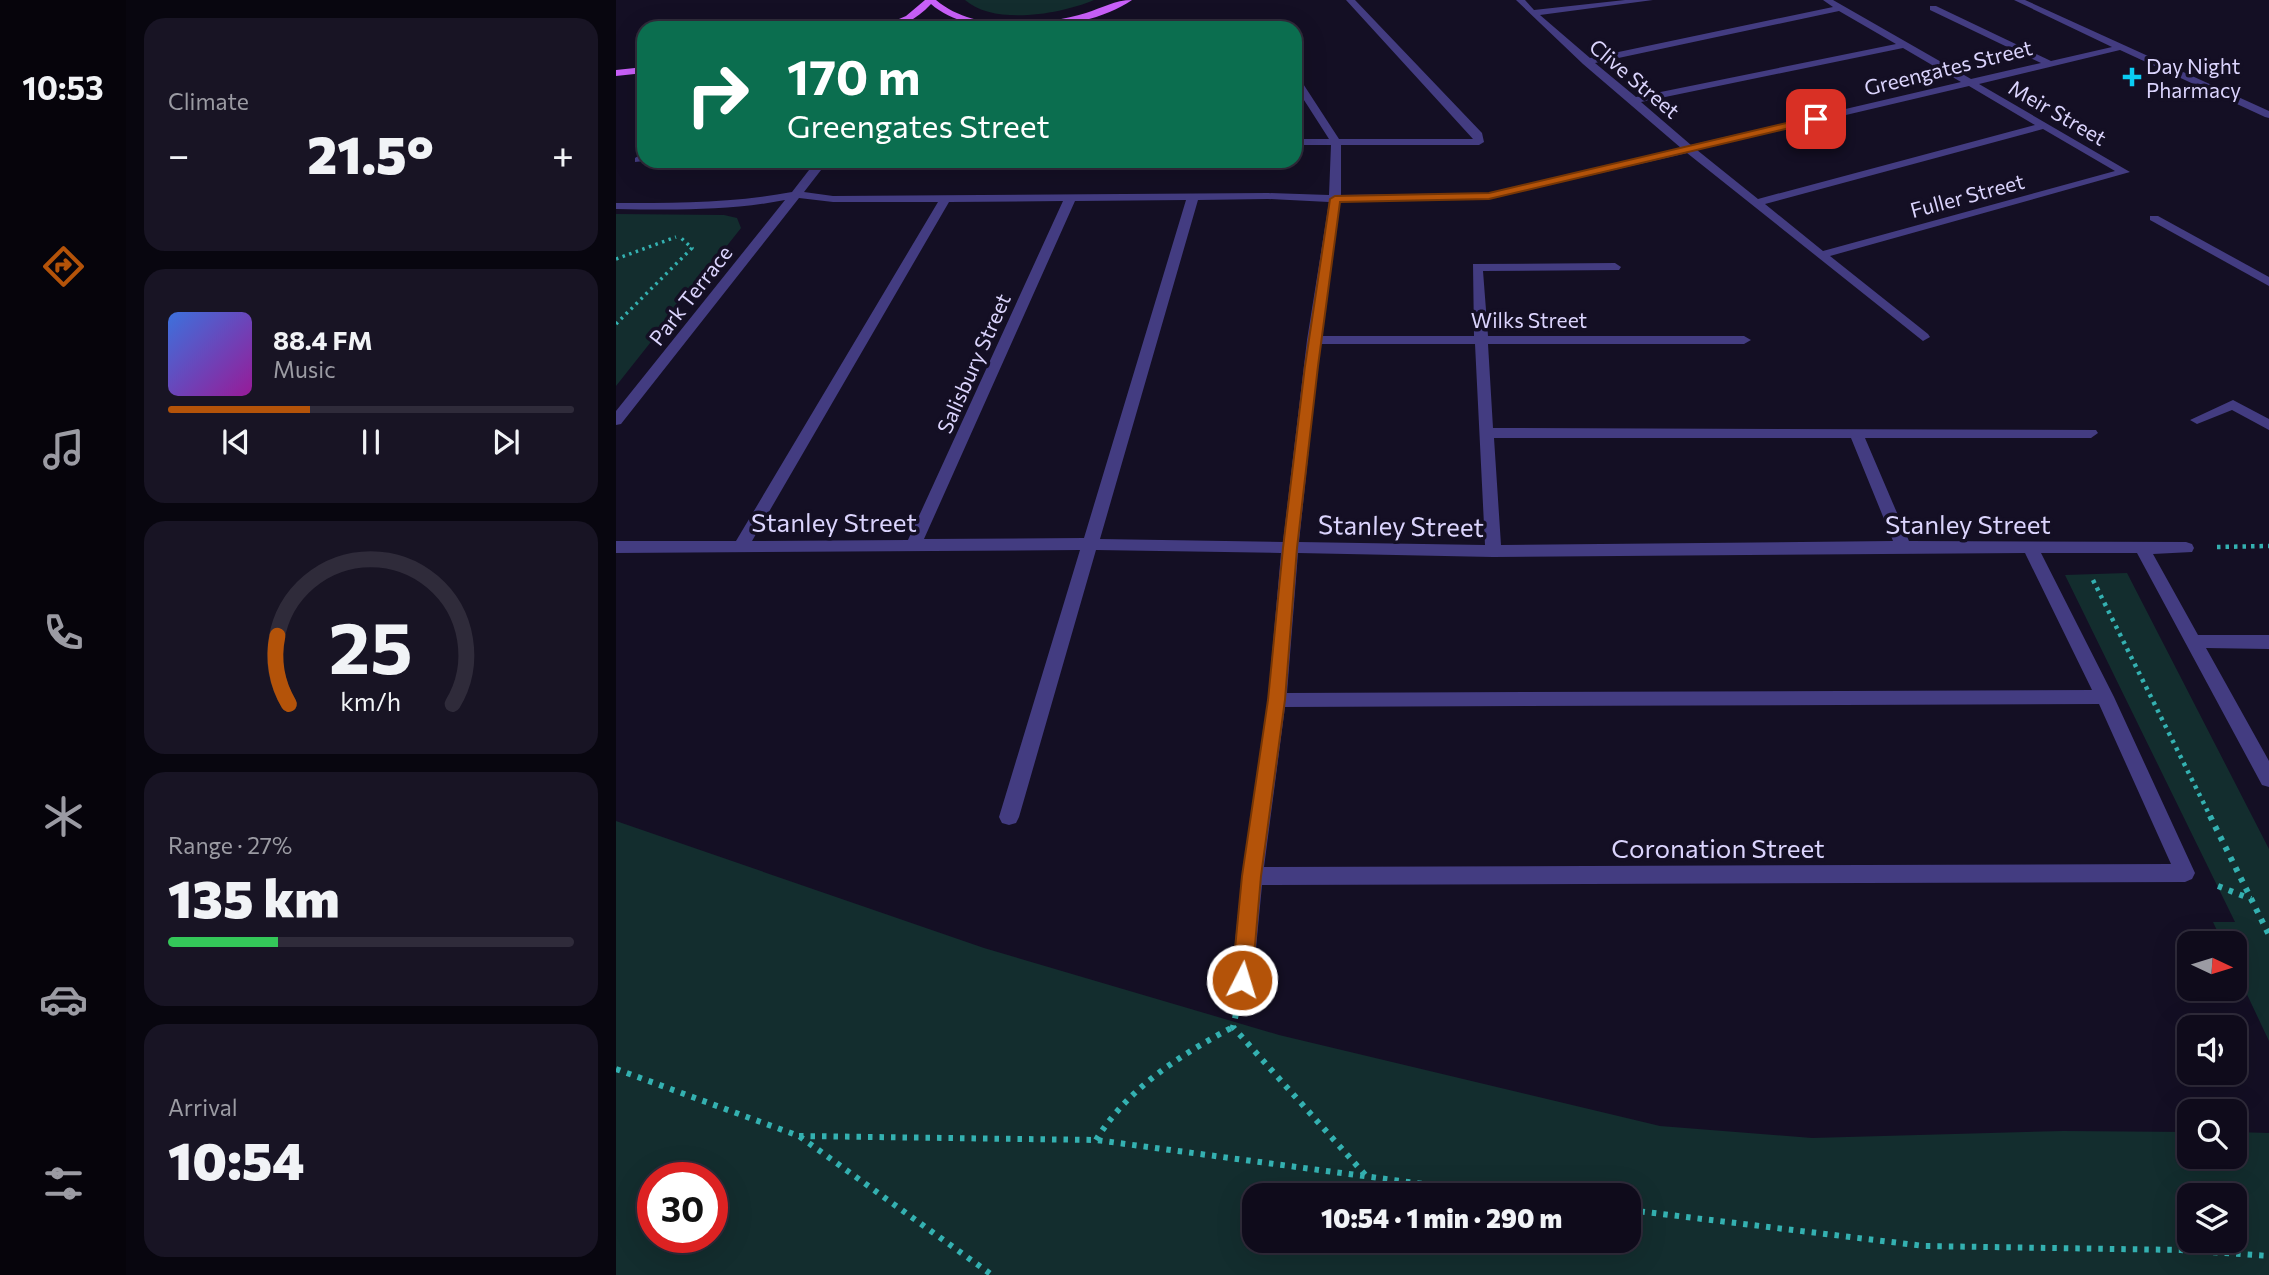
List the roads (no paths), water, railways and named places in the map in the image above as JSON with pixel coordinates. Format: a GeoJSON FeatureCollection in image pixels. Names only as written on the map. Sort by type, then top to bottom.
{"type":"FeatureCollection","features":[{"type":"Feature","properties":{"kind":"main road"},"geometry":{"type":"LineString","coordinates":[[903,21],[920,11],[930,0],[940,11],[970,21]]}},
{"type":"Feature","properties":{"kind":"main road"},"geometry":{"type":"LineString","coordinates":[[1050,21],[1091,14],[1126,0]]}},
{"type":"Feature","properties":{"kind":"main road"},"geometry":{"type":"LineString","coordinates":[[616,73],[637,71]]}},
{"type":"Feature","properties":{"kind":"street"},"geometry":{"type":"LineString","coordinates":[[1302,142],[1479,142],[1478,135],[1350,0]]}},
{"type":"Feature","properties":{"kind":"street","name":"Clive Street"},"geometry":{"type":"LineString","coordinates":[[1520,0],[1587,62],[1688,148],[1923,337]]}},
{"type":"Feature","properties":{"kind":"street"},"geometry":{"type":"LineString","coordinates":[[1532,13],[1649,0]]}},
{"type":"Feature","properties":{"kind":"street","name":"Meir Street"},"geometry":{"type":"LineString","coordinates":[[1827,0],[2124,172]]}},
{"type":"Feature","properties":{"kind":"street"},"geometry":{"type":"LineString","coordinates":[[2018,0],[2269,115]]}},
{"type":"Feature","properties":{"kind":"street"},"geometry":{"type":"LineString","coordinates":[[1587,62],[1840,8]]}},
{"type":"Feature","properties":{"kind":"street"},"geometry":{"type":"LineString","coordinates":[[1933,8],[2048,63]]}},
{"type":"Feature","properties":{"kind":"street"},"geometry":{"type":"LineString","coordinates":[[1633,101],[1903,45]]}},
{"type":"Feature","properties":{"kind":"street","name":"Greengates Street"},"geometry":{"type":"LineString","coordinates":[[616,206],[677,207],[761,201],[797,194],[833,199],[1335,199],[1489,196],[2122,47]]}},
{"type":"Feature","properties":{"kind":"street"},"geometry":{"type":"LineString","coordinates":[[1242,980],[1252,876],[1277,700],[1290,548],[1314,340],[1335,199],[1336,142],[1302,97]]}},
{"type":"Feature","properties":{"kind":"street"},"geometry":{"type":"LineString","coordinates":[[2251,106],[2269,102]]}},
{"type":"Feature","properties":{"kind":"street"},"geometry":{"type":"LineString","coordinates":[[1755,203],[2044,126]]}},
{"type":"Feature","properties":{"kind":"street","name":"Park Terrace"},"geometry":{"type":"LineString","coordinates":[[616,421],[817,168]]}},
{"type":"Feature","properties":{"kind":"street","name":"Fuller Street"},"geometry":{"type":"LineString","coordinates":[[1824,258],[2124,172]]}},
{"type":"Feature","properties":{"kind":"street"},"geometry":{"type":"LineString","coordinates":[[1009,817],[1193,197]]}},
{"type":"Feature","properties":{"kind":"street","name":"Salisbury Street"},"geometry":{"type":"LineString","coordinates":[[914,544],[1070,198]]}},
{"type":"Feature","properties":{"kind":"street"},"geometry":{"type":"LineString","coordinates":[[741,546],[945,199]]}},
{"type":"Feature","properties":{"kind":"street"},"geometry":{"type":"LineString","coordinates":[[2154,218],[2269,282]]}},
{"type":"Feature","properties":{"kind":"street"},"geometry":{"type":"LineString","coordinates":[[1493,551],[1477,267],[1615,267]]}},
{"type":"Feature","properties":{"kind":"street","name":"Wilks Street"},"geometry":{"type":"LineString","coordinates":[[1314,340],[1744,340]]}},
{"type":"Feature","properties":{"kind":"street"},"geometry":{"type":"LineString","coordinates":[[2197,420],[2233,404],[2269,425]]}},
{"type":"Feature","properties":{"kind":"street"},"geometry":{"type":"LineString","coordinates":[[1486,433],[2091,433]]}},
{"type":"Feature","properties":{"kind":"street"},"geometry":{"type":"LineString","coordinates":[[1856,433],[1903,547]]}},
{"type":"Feature","properties":{"kind":"street","name":"Stanley Street"},"geometry":{"type":"LineString","coordinates":[[616,547],[1088,544],[1493,551],[1903,547],[2186,548]]}},
{"type":"Feature","properties":{"kind":"street"},"geometry":{"type":"LineString","coordinates":[[1277,700],[2105,697],[2030,547]]}},
{"type":"Feature","properties":{"kind":"street"},"geometry":{"type":"LineString","coordinates":[[2142,548],[2269,779]]}},
{"type":"Feature","properties":{"kind":"street"},"geometry":{"type":"LineString","coordinates":[[2193,641],[2269,642]]}},
{"type":"Feature","properties":{"kind":"street","name":"Coronation Street"},"geometry":{"type":"LineString","coordinates":[[1252,876],[2185,873],[2105,697]]}},
{"type":"Feature","properties":{"kind":"place","name":"Day Night Pharmacy"},"geometry":{"type":"Point","coordinates":[2132,77]}}]}
